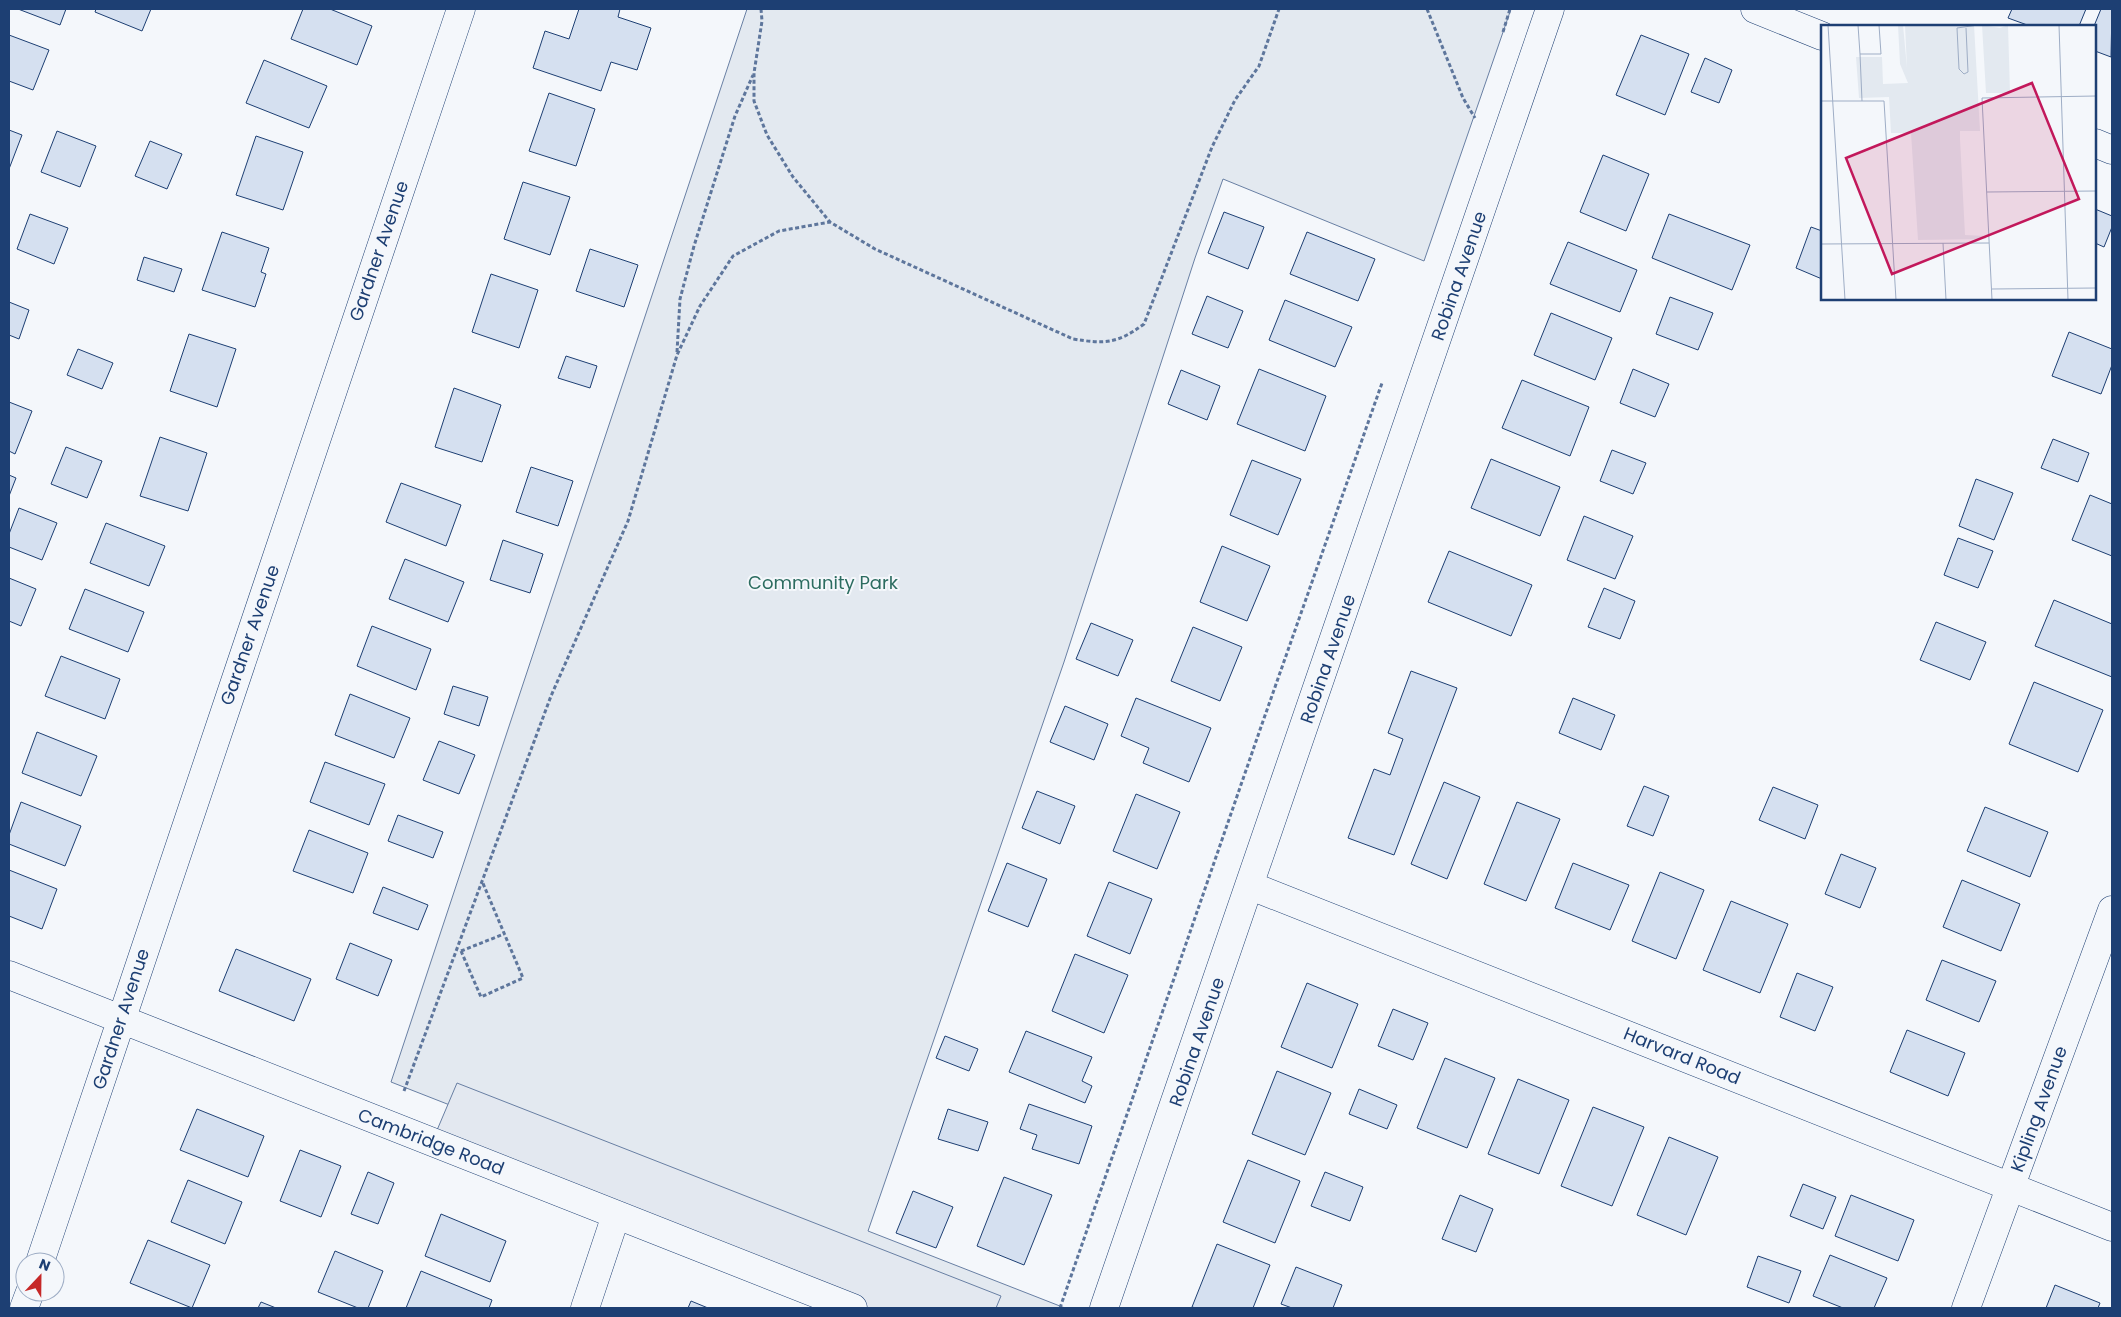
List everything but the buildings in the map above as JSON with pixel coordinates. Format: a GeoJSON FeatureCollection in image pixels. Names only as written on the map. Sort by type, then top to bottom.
{"type":"FeatureCollection","features":[{"type":"Feature","properties":{"kind":"street","name":"Gardner Avenue"},"geometry":{"type":"LineString","coordinates":[[43,1252],[461,9]]}},
{"type":"Feature","properties":{"kind":"street","name":"Robina Avenue"},"geometry":{"type":"LineString","coordinates":[[1104,1308],[1251,886],[1550,9]]}},
{"type":"Feature","properties":{"kind":"street"},"geometry":{"type":"LineString","coordinates":[[1755,9],[1821,36]]}},
{"type":"Feature","properties":{"kind":"street"},"geometry":{"type":"LineString","coordinates":[[2096,143],[2112,150]]}},
{"type":"Feature","properties":{"kind":"street","name":"Harvard Road"},"geometry":{"type":"LineString","coordinates":[[1251,886],[2112,1226]]}},
{"type":"Feature","properties":{"kind":"street","name":"Kipling Avenue"},"geometry":{"type":"LineString","coordinates":[[1966,1308],[2112,910]]}},
{"type":"Feature","properties":{"kind":"street","name":"Cambridge Road"},"geometry":{"type":"LineString","coordinates":[[9,975],[853,1308]]}},
{"type":"Feature","properties":{"kind":"street"},"geometry":{"type":"LineString","coordinates":[[585,1308],[616,1214]]}},
{"type":"Feature","properties":{"kind":"path"},"geometry":{"type":"LineString","coordinates":[[761,9],[762,21],[754,73],[754,101],[767,135],[793,177],[830,222],[875,249],[1073,339],[1101,343],[1127,337],[1144,324],[1212,147],[1235,100],[1259,66],[1279,9]]}},
{"type":"Feature","properties":{"kind":"path"},"geometry":{"type":"LineString","coordinates":[[1427,9],[1463,98],[1476,119],[1479,110]]}},
{"type":"Feature","properties":{"kind":"path"},"geometry":{"type":"LineString","coordinates":[[1502,36],[1510,9]]}},
{"type":"Feature","properties":{"kind":"path"},"geometry":{"type":"LineString","coordinates":[[677,355],[680,299],[694,246],[735,116],[754,73]]}},
{"type":"Feature","properties":{"kind":"path"},"geometry":{"type":"LineString","coordinates":[[404,1091],[551,696],[628,521],[677,355],[700,306],[733,256],[779,231],[830,222]]}},
{"type":"Feature","properties":{"kind":"path"},"geometry":{"type":"LineString","coordinates":[[1060,1308],[1262,724],[1384,380]]}},
{"type":"Feature","properties":{"kind":"path"},"geometry":{"type":"LineString","coordinates":[[461,951],[481,997],[523,978],[482,881]]}},
{"type":"Feature","properties":{"kind":"path"},"geometry":{"type":"LineString","coordinates":[[456,953],[504,934]]}},
{"type":"Feature","properties":{"kind":"green space","name":"Community Park"},"geometry":{"type":"Polygon","coordinates":[[[747,9],[1511,9],[1424,261],[1223,179],[1195,258],[1064,662],[868,1231],[1065,1308],[968,1308],[391,1082],[747,9]]]}},
{"type":"Feature","properties":{"kind":"shaded area"},"geometry":{"type":"Polygon","coordinates":[[[457,1083],[1001,1296],[996,1308],[853,1308],[432,1142],[457,1083]]]}}]}
